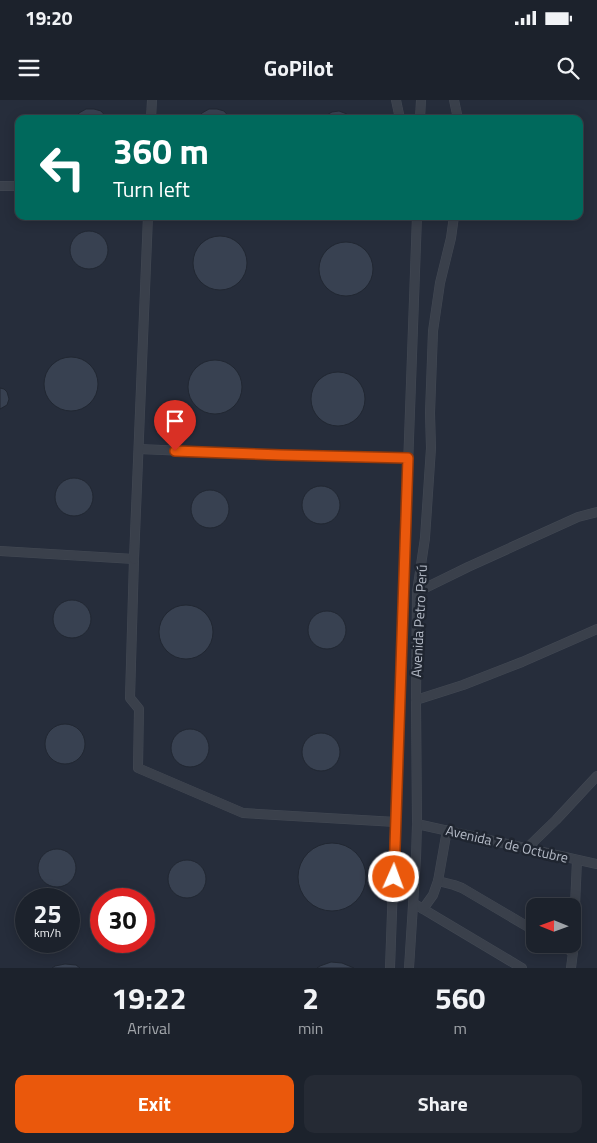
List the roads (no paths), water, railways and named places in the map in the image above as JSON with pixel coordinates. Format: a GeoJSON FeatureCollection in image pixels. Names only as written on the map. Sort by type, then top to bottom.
{"type":"FeatureCollection","features":[{"type":"Feature","properties":{"kind":"street"},"geometry":{"type":"LineString","coordinates":[[152,100],[152,115]]}},
{"type":"Feature","properties":{"kind":"street"},"geometry":{"type":"LineString","coordinates":[[396,100],[399,115]]}},
{"type":"Feature","properties":{"kind":"street"},"geometry":{"type":"LineString","coordinates":[[420,115],[421,100]]}},
{"type":"Feature","properties":{"kind":"street"},"geometry":{"type":"LineString","coordinates":[[454,100],[457,115]]}},
{"type":"Feature","properties":{"kind":"street"},"geometry":{"type":"LineString","coordinates":[[0,186],[15,186]]}},
{"type":"Feature","properties":{"kind":"street"},"geometry":{"type":"LineString","coordinates":[[148,220],[130,698],[139,709],[138,768],[243,813],[396,822]]}},
{"type":"Feature","properties":{"kind":"street"},"geometry":{"type":"LineString","coordinates":[[390,968],[417,220]]}},
{"type":"Feature","properties":{"kind":"street","name":"Avenida Petro Perú"},"geometry":{"type":"LineString","coordinates":[[409,968],[417,824],[417,592],[424,538],[430,457],[433,331],[440,283],[453,220]]}},
{"type":"Feature","properties":{"kind":"street"},"geometry":{"type":"LineString","coordinates":[[139,449],[408,458]]}},
{"type":"Feature","properties":{"kind":"street"},"geometry":{"type":"LineString","coordinates":[[417,592],[578,517],[597,512]]}},
{"type":"Feature","properties":{"kind":"street"},"geometry":{"type":"LineString","coordinates":[[0,551],[134,559]]}},
{"type":"Feature","properties":{"kind":"street"},"geometry":{"type":"LineString","coordinates":[[416,700],[463,686],[597,629]]}},
{"type":"Feature","properties":{"kind":"street"},"geometry":{"type":"LineString","coordinates":[[527,848],[597,776]]}},
{"type":"Feature","properties":{"kind":"street","name":"Avenida 7 de Octubre"},"geometry":{"type":"LineString","coordinates":[[417,824],[597,864]]}},
{"type":"Feature","properties":{"kind":"street"},"geometry":{"type":"LineString","coordinates":[[423,909],[433,895],[438,882],[447,830]]}},
{"type":"Feature","properties":{"kind":"street"},"geometry":{"type":"LineString","coordinates":[[575,898],[577,860]]}},
{"type":"Feature","properties":{"kind":"street"},"geometry":{"type":"LineString","coordinates":[[438,882],[462,888],[526,926]]}},
{"type":"Feature","properties":{"kind":"street"},"geometry":{"type":"LineString","coordinates":[[413,903],[522,968]]}},
{"type":"Feature","properties":{"kind":"street"},"geometry":{"type":"LineString","coordinates":[[571,968],[573,953]]}}]}
